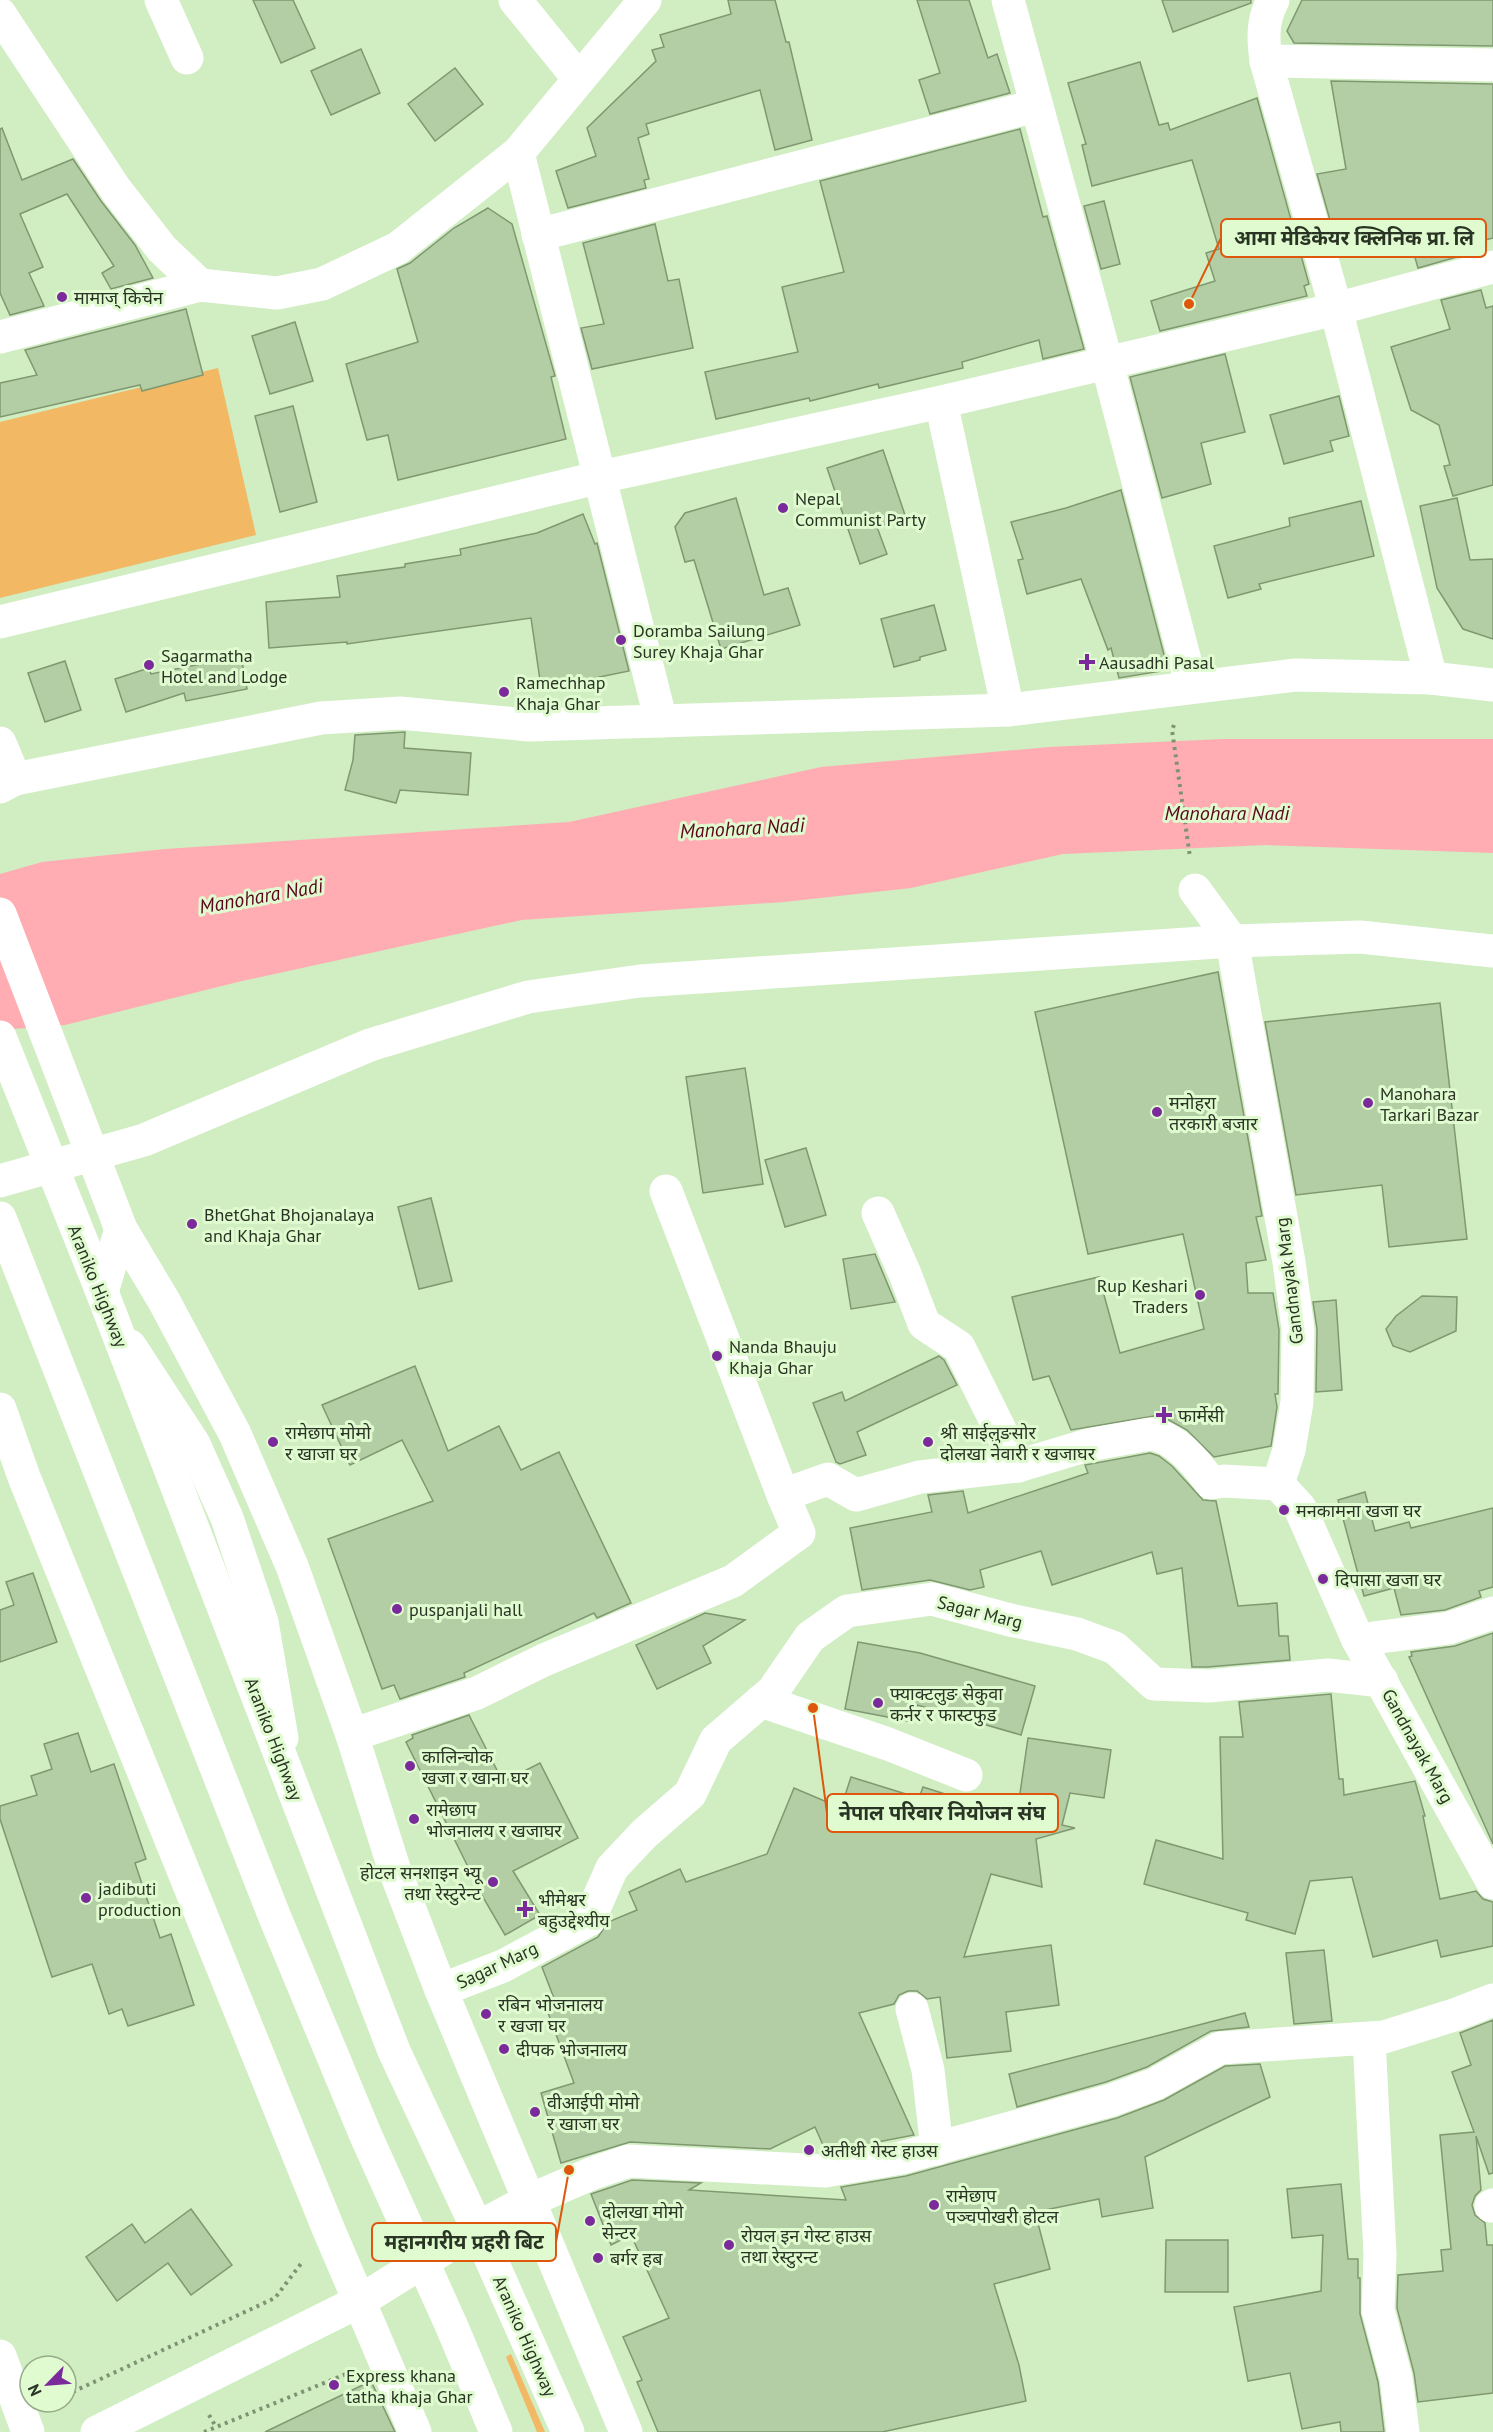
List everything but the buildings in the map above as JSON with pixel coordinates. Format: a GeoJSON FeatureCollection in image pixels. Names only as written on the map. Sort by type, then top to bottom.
{"type":"FeatureCollection","features":[{"type":"Feature","properties":{"kind":"main road"},"geometry":{"type":"LineString","coordinates":[[161,0],[187,58]]}},
{"type":"Feature","properties":{"kind":"main road"},"geometry":{"type":"LineString","coordinates":[[515,0],[579,79]]}},
{"type":"Feature","properties":{"kind":"main road"},"geometry":{"type":"LineString","coordinates":[[0,337],[200,285],[277,293],[322,284],[399,248],[518,153],[645,0]]}},
{"type":"Feature","properties":{"kind":"main road"},"geometry":{"type":"LineString","coordinates":[[1008,0],[1192,687]]}},
{"type":"Feature","properties":{"kind":"main road"},"geometry":{"type":"LineString","coordinates":[[1273,0],[1265,15],[1262,36],[1266,62],[1336,309],[1431,678]]}},
{"type":"Feature","properties":{"kind":"main road"},"geometry":{"type":"LineString","coordinates":[[0,14],[116,190],[162,249],[200,285]]}},
{"type":"Feature","properties":{"kind":"main road"},"geometry":{"type":"LineString","coordinates":[[1266,62],[1493,64]]}},
{"type":"Feature","properties":{"kind":"main road"},"geometry":{"type":"LineString","coordinates":[[538,235],[1035,106]]}},
{"type":"Feature","properties":{"kind":"main road"},"geometry":{"type":"LineString","coordinates":[[518,153],[661,721]]}},
{"type":"Feature","properties":{"kind":"main road"},"geometry":{"type":"LineString","coordinates":[[0,622],[601,477],[941,402],[1336,309],[1493,267]]}},
{"type":"Feature","properties":{"kind":"main road"},"geometry":{"type":"LineString","coordinates":[[941,402],[1008,710]]}},
{"type":"Feature","properties":{"kind":"main road"},"geometry":{"type":"LineString","coordinates":[[0,743],[7,783],[321,718],[400,713],[529,725],[1008,710],[1296,675],[1431,678],[1493,685]]}},
{"type":"Feature","properties":{"kind":"main road","name":"Gandnayak Marg"},"geometry":{"type":"LineString","coordinates":[[1195,890],[1232,941],[1289,1262],[1298,1329],[1297,1402],[1289,1450],[1278,1484],[1300,1508],[1358,1640],[1493,1883]]}},
{"type":"Feature","properties":{"kind":"main road"},"geometry":{"type":"LineString","coordinates":[[0,914],[117,1218],[235,1434],[292,1566],[352,1735],[394,1868],[441,1990],[626,2432]]}},
{"type":"Feature","properties":{"kind":"main road"},"geometry":{"type":"LineString","coordinates":[[0,1181],[144,1140],[370,1045],[528,997],[640,981],[1232,941],[1360,937],[1493,951]]}},
{"type":"Feature","properties":{"kind":"main road","name":"Araniko Highway"},"geometry":{"type":"LineString","coordinates":[[0,1037],[106,1303],[394,2051],[477,2228],[568,2432]]}},
{"type":"Feature","properties":{"kind":"main road"},"geometry":{"type":"LineString","coordinates":[[352,1735],[477,1693],[544,1660],[733,1581],[799,1533],[666,1191]]}},
{"type":"Feature","properties":{"kind":"main road"},"geometry":{"type":"LineString","coordinates":[[878,1213],[924,1324],[959,1347],[1018,1466]]}},
{"type":"Feature","properties":{"kind":"main road"},"geometry":{"type":"LineString","coordinates":[[0,1218],[274,1915],[366,2136],[496,2432]]}},
{"type":"Feature","properties":{"kind":"main road"},"geometry":{"type":"LineString","coordinates":[[106,1303],[117,1218]]}},
{"type":"Feature","properties":{"kind":"main road"},"geometry":{"type":"LineString","coordinates":[[0,1409],[12,1478],[415,2432]]}},
{"type":"Feature","properties":{"kind":"main road"},"geometry":{"type":"LineString","coordinates":[[783,1495],[828,1479],[855,1495],[920,1476],[1018,1466],[1088,1445],[1159,1435],[1191,1456],[1211,1482],[1278,1484]]}},
{"type":"Feature","properties":{"kind":"main road","name":"Sagar Marg"},"geometry":{"type":"LineString","coordinates":[[441,1990],[503,1966],[588,1920],[612,1868],[644,1834],[690,1794],[716,1740],[773,1691],[810,1636],[847,1611],[932,1599],[1087,1637],[1115,1648],[1154,1684],[1209,1686],[1328,1675],[1382,1681]]}},
{"type":"Feature","properties":{"kind":"main road"},"geometry":{"type":"LineString","coordinates":[[1358,1640],[1449,1628],[1493,1613]]}},
{"type":"Feature","properties":{"kind":"main road"},"geometry":{"type":"LineString","coordinates":[[762,1701],[888,1744],[966,1775]]}},
{"type":"Feature","properties":{"kind":"main road"},"geometry":{"type":"LineString","coordinates":[[96,2432],[360,2301],[477,2228],[528,2201],[593,2173],[629,2161],[825,2171],[937,2149],[1112,2100],[1155,2084],[1220,2048],[1384,2037],[1493,2000]]}},
{"type":"Feature","properties":{"kind":"main road"},"geometry":{"type":"LineString","coordinates":[[912,2009],[928,2070],[937,2149]]}},
{"type":"Feature","properties":{"kind":"main road"},"geometry":{"type":"LineString","coordinates":[[1369,2039],[1380,2254],[1378,2310],[1396,2378],[1403,2432]]}},
{"type":"Feature","properties":{"kind":"main road"},"geometry":{"type":"LineString","coordinates":[[0,2356],[28,2432]]}},
{"type":"Feature","properties":{"kind":"path"},"geometry":{"type":"LineString","coordinates":[[1172,730],[1195,890]]}},
{"type":"Feature","properties":{"kind":"path"},"geometry":{"type":"LineString","coordinates":[[78,2389],[275,2298],[328,2228]]}},
{"type":"Feature","properties":{"kind":"path"},"geometry":{"type":"LineString","coordinates":[[204,2432],[384,2359]]}},
{"type":"Feature","properties":{"kind":"shaded area"},"geometry":{"type":"Polygon","coordinates":[[[218,368],[256,535],[0,598],[0,422],[218,368]]]}},
{"type":"Feature","properties":{"kind":"shaded area"},"geometry":{"type":"Polygon","coordinates":[[[511,2354],[545,2432],[537,2432],[506,2357],[511,2354]]]}},
{"type":"Feature","properties":{"kind":"water","name":"Manohara Nadi"},"geometry":{"type":"Polygon","coordinates":[[[1222,739],[1493,739],[1493,853],[1266,845],[1063,854],[911,888],[784,902],[522,920],[242,981],[65,1025],[0,1030],[0,874],[42,862],[165,849],[569,822],[821,767],[1049,747],[1222,739]]]}},
{"type":"Feature","properties":{"kind":"place","name":"मामाज् किचेन"},"geometry":{"type":"Point","coordinates":[62,297]}},
{"type":"Feature","properties":{"kind":"place","name":"आमा मेडिकेयर क्लिनिक प्रा. लि"},"geometry":{"type":"Point","coordinates":[1189,304]}},
{"type":"Feature","properties":{"kind":"place","name":"Nepal Communist Party"},"geometry":{"type":"Point","coordinates":[783,508]}},
{"type":"Feature","properties":{"kind":"place","name":"Doramba Sailung Surey Khaja Ghar"},"geometry":{"type":"Point","coordinates":[621,640]}},
{"type":"Feature","properties":{"kind":"place","name":"Aausadhi Pasal"},"geometry":{"type":"Point","coordinates":[1087,662]}},
{"type":"Feature","properties":{"kind":"place","name":"Sagarmatha Hotel and Lodge"},"geometry":{"type":"Point","coordinates":[149,665]}},
{"type":"Feature","properties":{"kind":"place","name":"Ramechhap Khaja Ghar"},"geometry":{"type":"Point","coordinates":[504,692]}},
{"type":"Feature","properties":{"kind":"place","name":"Manohara Tarkari Bazar"},"geometry":{"type":"Point","coordinates":[1368,1103]}},
{"type":"Feature","properties":{"kind":"place","name":"मनोहरा तरकारी बजार"},"geometry":{"type":"Point","coordinates":[1157,1112]}},
{"type":"Feature","properties":{"kind":"place","name":"BhetGhat Bhojanalaya and Khaja Ghar"},"geometry":{"type":"Point","coordinates":[192,1224]}},
{"type":"Feature","properties":{"kind":"place","name":"Rup Keshari Traders"},"geometry":{"type":"Point","coordinates":[1200,1295]}},
{"type":"Feature","properties":{"kind":"place","name":"Nanda Bhauju Khaja Ghar"},"geometry":{"type":"Point","coordinates":[717,1356]}},
{"type":"Feature","properties":{"kind":"place","name":"फार्मेसी"},"geometry":{"type":"Point","coordinates":[1164,1415]}},
{"type":"Feature","properties":{"kind":"place","name":"रामेछाप मोमो र खाजा घर"},"geometry":{"type":"Point","coordinates":[273,1442]}},
{"type":"Feature","properties":{"kind":"place","name":"श्री साईलुङसोर दोलखा नेवारी र खजाघर"},"geometry":{"type":"Point","coordinates":[928,1442]}},
{"type":"Feature","properties":{"kind":"place","name":"मनकामना खजा घर"},"geometry":{"type":"Point","coordinates":[1284,1510]}},
{"type":"Feature","properties":{"kind":"place","name":"दिपासा खजा घर"},"geometry":{"type":"Point","coordinates":[1323,1579]}},
{"type":"Feature","properties":{"kind":"place","name":"puspanjali hall"},"geometry":{"type":"Point","coordinates":[397,1609]}},
{"type":"Feature","properties":{"kind":"place","name":"फ्याक्टलुङ सेकुवा कर्नर र फास्टफुड"},"geometry":{"type":"Point","coordinates":[878,1703]}},
{"type":"Feature","properties":{"kind":"place","name":"नेपाल परिवार नियोजन संघ"},"geometry":{"type":"Point","coordinates":[813,1708]}},
{"type":"Feature","properties":{"kind":"place","name":"कालिन्चोक खजा र खाना घर"},"geometry":{"type":"Point","coordinates":[410,1766]}},
{"type":"Feature","properties":{"kind":"place","name":"रामेछाप भोजनालय र खजाघर"},"geometry":{"type":"Point","coordinates":[414,1819]}},
{"type":"Feature","properties":{"kind":"place","name":"होटल सनशाइन भ्यू तथा रेस्टुरेन्ट"},"geometry":{"type":"Point","coordinates":[493,1882]}},
{"type":"Feature","properties":{"kind":"place","name":"jadibuti production"},"geometry":{"type":"Point","coordinates":[86,1898]}},
{"type":"Feature","properties":{"kind":"place","name":"भीमेश्वर बहुउद्देश्यीय"},"geometry":{"type":"Point","coordinates":[525,1909]}},
{"type":"Feature","properties":{"kind":"place","name":"रबिन भोजनालय र खजा घर"},"geometry":{"type":"Point","coordinates":[486,2014]}},
{"type":"Feature","properties":{"kind":"place","name":"दीपक भोजनालय"},"geometry":{"type":"Point","coordinates":[504,2049]}},
{"type":"Feature","properties":{"kind":"place","name":"वीआईपी मोमो र खाजा घर"},"geometry":{"type":"Point","coordinates":[535,2112]}},
{"type":"Feature","properties":{"kind":"place","name":"अतीथी गेस्ट हाउस"},"geometry":{"type":"Point","coordinates":[809,2150]}},
{"type":"Feature","properties":{"kind":"place","name":"महानगरीय प्रहरी बिट"},"geometry":{"type":"Point","coordinates":[569,2170]}},
{"type":"Feature","properties":{"kind":"place","name":"रामेछाप पञ्चपोखरी होटल"},"geometry":{"type":"Point","coordinates":[934,2205]}},
{"type":"Feature","properties":{"kind":"place","name":"दोलखा मोमो सेन्टर"},"geometry":{"type":"Point","coordinates":[590,2221]}},
{"type":"Feature","properties":{"kind":"place","name":"रोयल इन गेस्ट हाउस तथा रेस्टुरन्ट"},"geometry":{"type":"Point","coordinates":[729,2245]}},
{"type":"Feature","properties":{"kind":"place","name":"बर्गर हब"},"geometry":{"type":"Point","coordinates":[598,2258]}},
{"type":"Feature","properties":{"kind":"place","name":"Express khana tatha khaja Ghar"},"geometry":{"type":"Point","coordinates":[334,2385]}}]}
